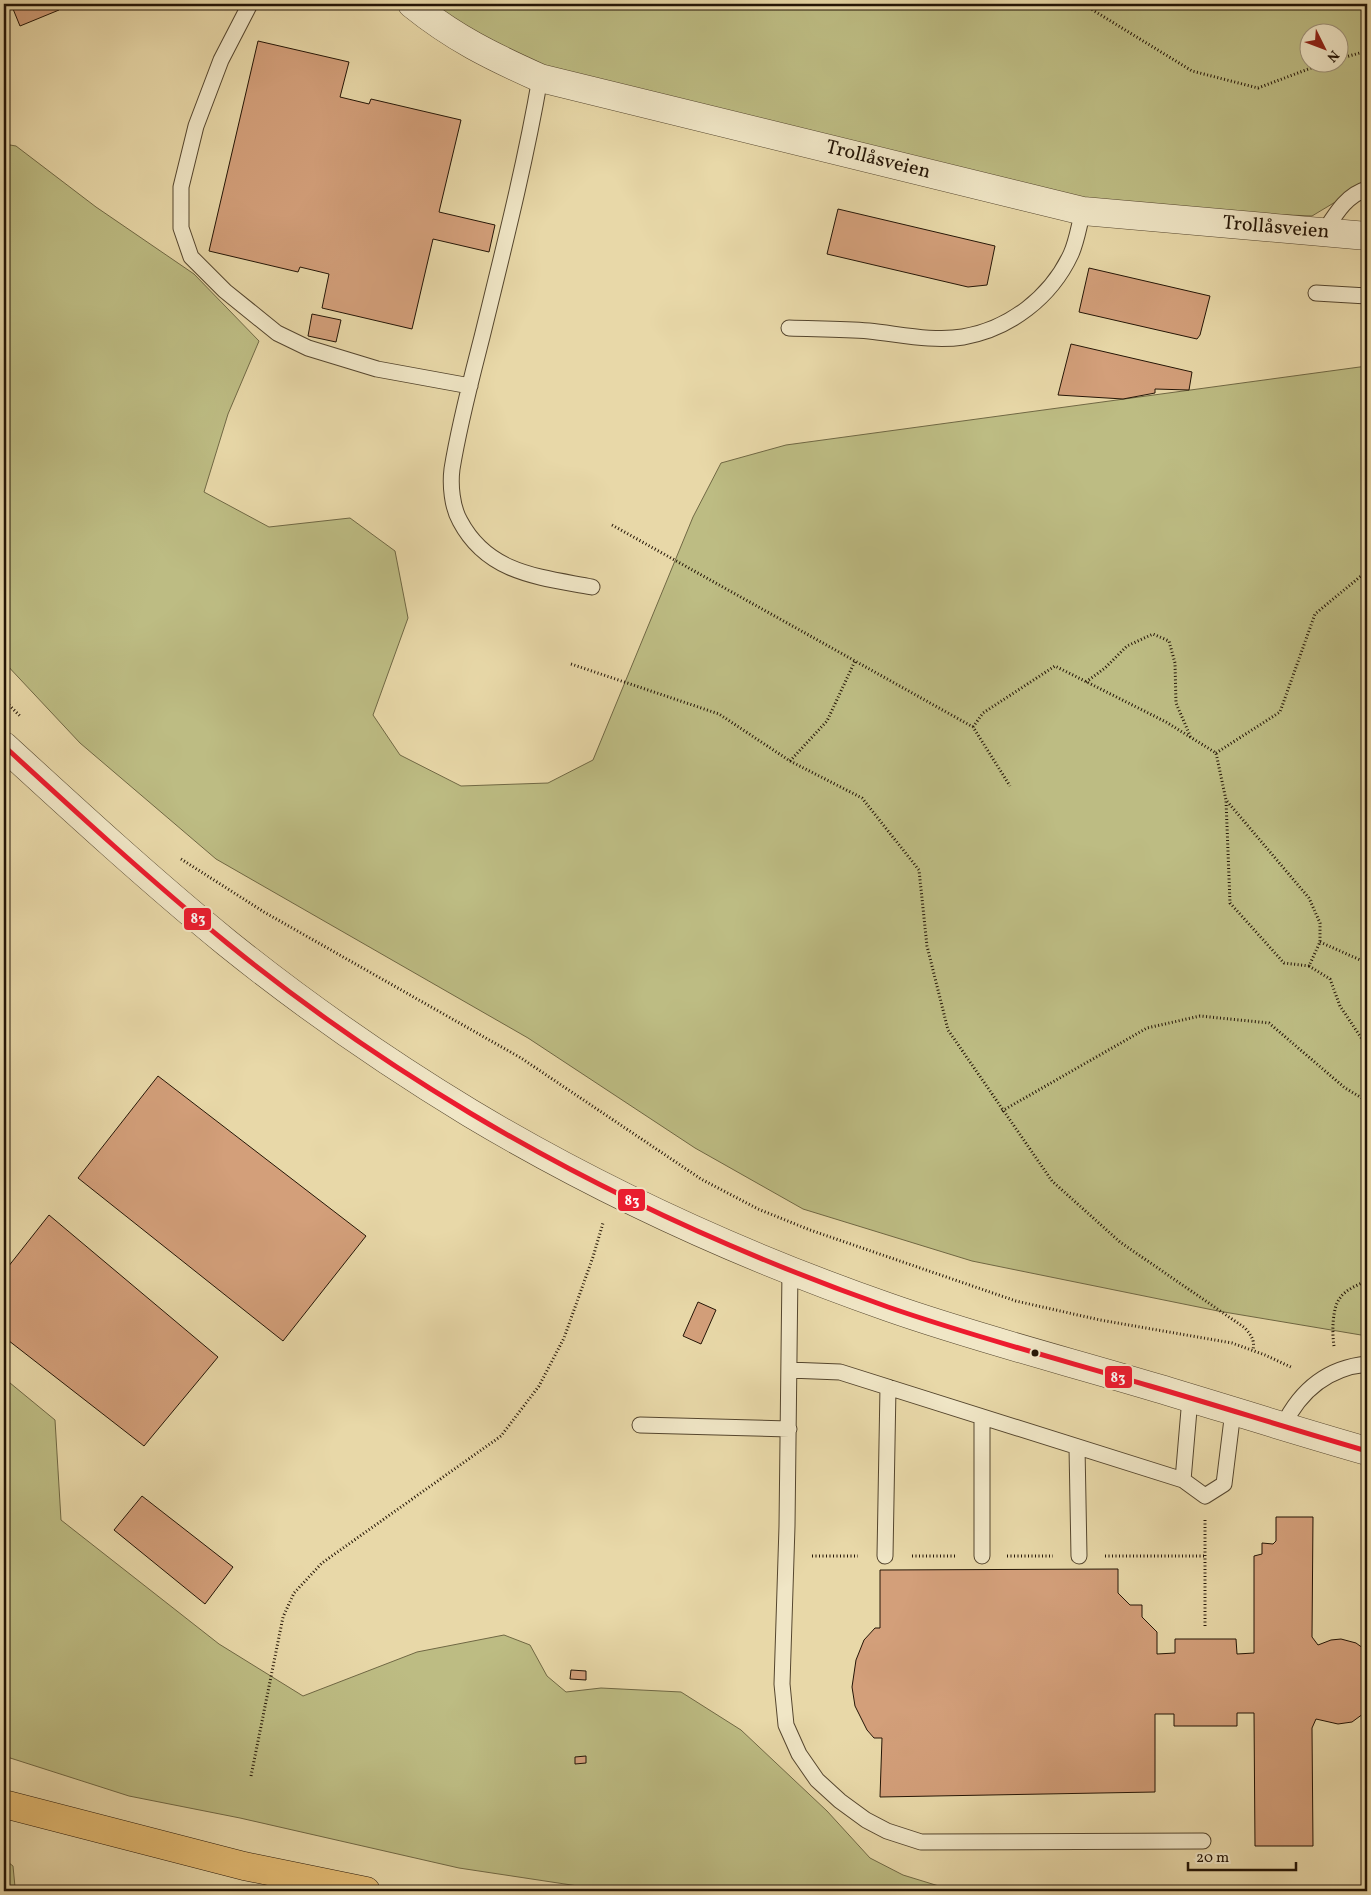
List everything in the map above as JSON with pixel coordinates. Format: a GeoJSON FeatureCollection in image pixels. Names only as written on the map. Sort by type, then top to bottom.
{"type":"FeatureCollection","features":[{"type":"Feature","properties":{"kind":"main road"},"geometry":{"type":"LineString","coordinates":[[4,1804],[244,1866],[366,1891]]}},
{"type":"Feature","properties":{"kind":"street","name":"Trollåsveien"},"geometry":{"type":"LineString","coordinates":[[412,4],[449,32],[488,55],[540,78],[1083,210],[1367,236]]}},
{"type":"Feature","properties":{"kind":"street"},"geometry":{"type":"LineString","coordinates":[[4,746],[183,906],[291,992],[355,1038],[468,1111],[549,1158],[612,1191],[674,1222],[790,1270],[887,1307],[1367,1450]]}},
{"type":"Feature","properties":{"kind":"lane"},"geometry":{"type":"LineString","coordinates":[[250,4],[221,60],[199,118],[181,187],[181,228],[192,257],[225,290],[277,332],[308,348],[377,369],[470,386]]}},
{"type":"Feature","properties":{"kind":"lane"},"geometry":{"type":"LineString","coordinates":[[540,78],[530,139],[470,386],[452,471],[452,495],[459,520],[475,543],[498,564],[526,574],[592,587]]}},
{"type":"Feature","properties":{"kind":"lane"},"geometry":{"type":"LineString","coordinates":[[1324,232],[1343,204],[1367,189]]}},
{"type":"Feature","properties":{"kind":"lane"},"geometry":{"type":"LineString","coordinates":[[789,328],[866,331],[932,338],[963,337],[999,327],[1036,302],[1056,279],[1071,254],[1083,210]]}},
{"type":"Feature","properties":{"kind":"lane"},"geometry":{"type":"LineString","coordinates":[[1316,293],[1367,296]]}},
{"type":"Feature","properties":{"kind":"lane"},"geometry":{"type":"LineString","coordinates":[[790,1270],[789,1429],[782,1684],[786,1725],[798,1754],[817,1780],[840,1801],[866,1820],[888,1831],[921,1842],[1202,1841]]}},
{"type":"Feature","properties":{"kind":"lane"},"geometry":{"type":"LineString","coordinates":[[1283,1426],[1291,1410],[1302,1395],[1318,1382],[1341,1369],[1367,1364]]}},
{"type":"Feature","properties":{"kind":"lane"},"geometry":{"type":"LineString","coordinates":[[789,1370],[840,1372],[1183,1480],[1205,1496],[1224,1484],[1234,1411]]}},
{"type":"Feature","properties":{"kind":"lane"},"geometry":{"type":"LineString","coordinates":[[885,1556],[888,1387]]}},
{"type":"Feature","properties":{"kind":"lane"},"geometry":{"type":"LineString","coordinates":[[1183,1480],[1190,1398]]}},
{"type":"Feature","properties":{"kind":"lane"},"geometry":{"type":"LineString","coordinates":[[982,1417],[982,1556]]}},
{"type":"Feature","properties":{"kind":"lane"},"geometry":{"type":"LineString","coordinates":[[640,1425],[789,1429]]}},
{"type":"Feature","properties":{"kind":"lane"},"geometry":{"type":"LineString","coordinates":[[1078,1447],[1079,1556]]}},
{"type":"Feature","properties":{"kind":"path"},"geometry":{"type":"LineString","coordinates":[[1083,4],[1192,71],[1258,88],[1300,72]]}},
{"type":"Feature","properties":{"kind":"path"},"geometry":{"type":"LineString","coordinates":[[1348,56],[1367,51]]}},
{"type":"Feature","properties":{"kind":"path"},"geometry":{"type":"LineString","coordinates":[[612,525],[974,727],[1010,786]]}},
{"type":"Feature","properties":{"kind":"path"},"geometry":{"type":"LineString","coordinates":[[1216,753],[1280,712],[1315,614],[1367,571]]}},
{"type":"Feature","properties":{"kind":"path"},"geometry":{"type":"LineString","coordinates":[[1086,682],[1105,668],[1127,646],[1153,634],[1169,641],[1175,663],[1176,703],[1192,738]]}},
{"type":"Feature","properties":{"kind":"path"},"geometry":{"type":"LineString","coordinates":[[790,761],[827,721],[855,661]]}},
{"type":"Feature","properties":{"kind":"path"},"geometry":{"type":"LineString","coordinates":[[571,664],[718,714],[790,761],[862,798],[919,870],[927,946],[948,1030],[1002,1111],[1052,1181],[1120,1242],[1245,1328],[1252,1336],[1253,1350]]}},
{"type":"Feature","properties":{"kind":"path"},"geometry":{"type":"LineString","coordinates":[[974,727],[983,713],[1055,666],[1166,722],[1216,753],[1226,800],[1230,903],[1284,963],[1309,966],[1330,979],[1340,1006],[1362,1039],[1367,1043]]}},
{"type":"Feature","properties":{"kind":"path"},"geometry":{"type":"LineString","coordinates":[[4,700],[24,719]]}},
{"type":"Feature","properties":{"kind":"path"},"geometry":{"type":"LineString","coordinates":[[1226,800],[1308,898],[1320,923],[1320,942],[1309,966]]}},
{"type":"Feature","properties":{"kind":"path"},"geometry":{"type":"LineString","coordinates":[[177,856],[264,912],[521,1058],[701,1179],[736,1199],[818,1232],[1016,1301],[1074,1316],[1219,1341],[1253,1350],[1292,1367]]}},
{"type":"Feature","properties":{"kind":"path"},"geometry":{"type":"LineString","coordinates":[[1320,942],[1367,963]]}},
{"type":"Feature","properties":{"kind":"path"},"geometry":{"type":"LineString","coordinates":[[1002,1111],[1147,1028],[1200,1016],[1269,1023],[1345,1088],[1367,1101]]}},
{"type":"Feature","properties":{"kind":"path"},"geometry":{"type":"LineString","coordinates":[[251,1776],[283,1617],[294,1593],[322,1562],[501,1436],[539,1386],[564,1338],[593,1257],[612,1191]]}},
{"type":"Feature","properties":{"kind":"path"},"geometry":{"type":"LineString","coordinates":[[1341,1369],[1334,1344],[1333,1318],[1340,1298],[1358,1284],[1367,1281]]}},
{"type":"Feature","properties":{"kind":"path"},"geometry":{"type":"LineString","coordinates":[[1205,1496],[1205,1627]]}},
{"type":"Feature","properties":{"kind":"shaded area"},"geometry":{"type":"Polygon","coordinates":[[[425,4],[1367,4],[1367,183],[1312,216],[1044,205],[719,131],[457,35],[425,4]]]}},
{"type":"Feature","properties":{"kind":"shaded area"},"geometry":{"type":"Polygon","coordinates":[[[4,144],[16,146],[96,207],[194,274],[259,341],[228,414],[204,492],[269,527],[350,518],[395,551],[408,618],[373,715],[400,755],[461,786],[548,783],[593,760],[693,517],[721,463],[786,445],[1367,366],[1367,1336],[1218,1311],[972,1261],[803,1209],[695,1148],[528,1038],[216,859],[80,743],[4,662],[4,144]]]}},
{"type":"Feature","properties":{"kind":"shaded area"},"geometry":{"type":"Polygon","coordinates":[[[4,1378],[55,1420],[61,1520],[219,1644],[303,1696],[417,1652],[504,1635],[530,1645],[547,1676],[566,1692],[601,1688],[681,1692],[741,1730],[827,1811],[870,1858],[903,1875],[955,1891],[611,1891],[459,1868],[240,1818],[129,1796],[4,1756],[4,1378]]]}},
{"type":"Feature","properties":{"kind":"shaded area"},"geometry":{"type":"Polygon","coordinates":[[[4,1859],[13,1866],[15,1887],[13,1891],[4,1891],[4,1859]]]}},
{"type":"Feature","properties":{"kind":"building"},"geometry":{"type":"Polygon","coordinates":[[[11,4],[56,4],[59,10],[20,26],[11,4]]]}},
{"type":"Feature","properties":{"kind":"building"},"geometry":{"type":"Polygon","coordinates":[[[258,41],[349,62],[340,97],[369,104],[371,99],[461,120],[439,212],[495,225],[489,252],[433,239],[412,329],[322,308],[329,274],[300,267],[298,272],[209,251],[258,41]]]}},
{"type":"Feature","properties":{"kind":"building"},"geometry":{"type":"Polygon","coordinates":[[[838,209],[995,246],[987,285],[968,287],[827,254],[838,209]]]}},
{"type":"Feature","properties":{"kind":"building"},"geometry":{"type":"Polygon","coordinates":[[[1089,268],[1210,296],[1200,335],[1197,339],[1079,312],[1089,268]]]}},
{"type":"Feature","properties":{"kind":"building"},"geometry":{"type":"Polygon","coordinates":[[[312,314],[341,320],[336,342],[308,336],[312,314]]]}},
{"type":"Feature","properties":{"kind":"building"},"geometry":{"type":"Polygon","coordinates":[[[1071,344],[1192,372],[1189,390],[1155,389],[1155,393],[1123,399],[1058,395],[1071,344]]]}},
{"type":"Feature","properties":{"kind":"building"},"geometry":{"type":"Polygon","coordinates":[[[158,1076],[366,1236],[283,1341],[78,1178],[158,1076]]]}},
{"type":"Feature","properties":{"kind":"building"},"geometry":{"type":"Polygon","coordinates":[[[49,1215],[218,1357],[144,1446],[4,1337],[4,1272],[49,1215]]]}},
{"type":"Feature","properties":{"kind":"building"},"geometry":{"type":"Polygon","coordinates":[[[698,1302],[716,1310],[701,1344],[683,1336],[698,1302]]]}},
{"type":"Feature","properties":{"kind":"building"},"geometry":{"type":"Polygon","coordinates":[[[142,1496],[233,1567],[205,1604],[114,1530],[142,1496]]]}},
{"type":"Feature","properties":{"kind":"building"},"geometry":{"type":"Polygon","coordinates":[[[1276,1517],[1313,1517],[1312,1637],[1318,1645],[1331,1640],[1341,1639],[1356,1643],[1367,1651],[1367,1711],[1352,1722],[1338,1724],[1316,1719],[1312,1728],[1313,1846],[1255,1846],[1254,1713],[1237,1713],[1237,1726],[1174,1726],[1174,1714],[1155,1714],[1155,1792],[880,1797],[882,1738],[874,1738],[867,1730],[855,1706],[852,1687],[856,1660],[864,1640],[875,1628],[880,1628],[880,1570],[1118,1569],[1118,1593],[1130,1605],[1142,1605],[1142,1617],[1157,1632],[1157,1654],[1175,1653],[1175,1639],[1236,1639],[1237,1654],[1254,1653],[1254,1556],[1262,1554],[1262,1543],[1273,1544],[1276,1541],[1276,1517]]]}},
{"type":"Feature","properties":{"kind":"building"},"geometry":{"type":"Polygon","coordinates":[[[571,1670],[586,1671],[586,1680],[570,1679],[571,1670]]]}},
{"type":"Feature","properties":{"kind":"building"},"geometry":{"type":"Polygon","coordinates":[[[586,1756],[586,1763],[575,1764],[575,1757],[586,1756]]]}},
{"type":"Feature","properties":{"kind":"transit line","name":"83"},"geometry":{"type":"LineString","coordinates":[[4,746],[170,895],[285,989],[345,1032],[438,1094],[520,1142],[622,1196],[780,1266],[920,1318],[1367,1451]]}}]}
